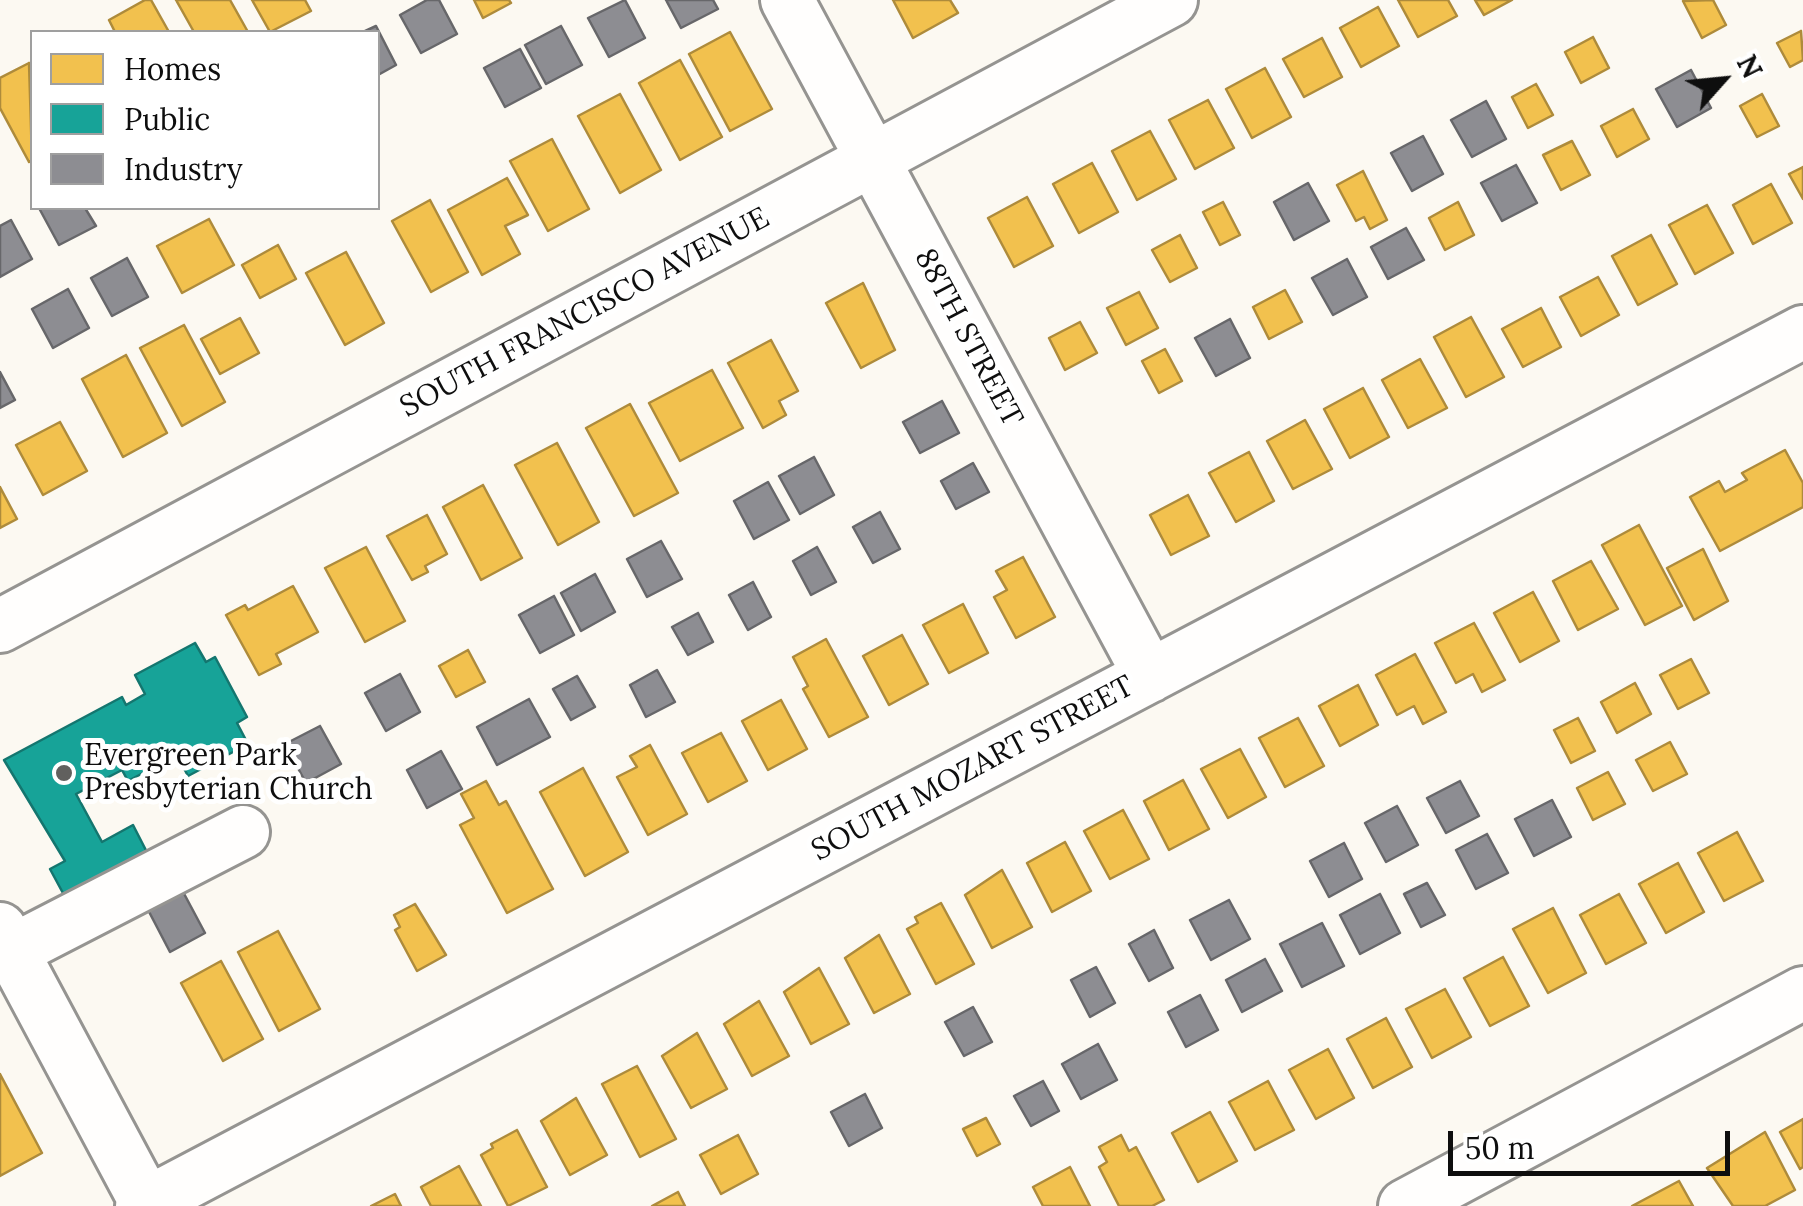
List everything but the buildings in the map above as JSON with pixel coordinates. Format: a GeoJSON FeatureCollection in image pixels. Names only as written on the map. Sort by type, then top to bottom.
{"type":"FeatureCollection","features":[{"type":"Feature","properties":{"kind":"street","name":"88TH STREET"},"geometry":{"type":"LineString","coordinates":[[787,0],[1150,676]]}},
{"type":"Feature","properties":{"kind":"street","name":"SOUTH FRANCISCO AVENUE"},"geometry":{"type":"LineString","coordinates":[[0,626],[1171,0]]}},
{"type":"Feature","properties":{"kind":"street","name":"SOUTH MOZART STREET"},"geometry":{"type":"LineString","coordinates":[[146,1205],[1803,332]]}},
{"type":"Feature","properties":{"kind":"street"},"geometry":{"type":"LineString","coordinates":[[146,1205],[6,940],[244,832]]}},
{"type":"Feature","properties":{"kind":"street"},"geometry":{"type":"LineString","coordinates":[[1423,1202],[1803,994]]}},
{"type":"Feature","properties":{"kind":"place","name":"Evergreen Park Presbyterian Church"},"geometry":{"type":"Point","coordinates":[64,773]}}]}
